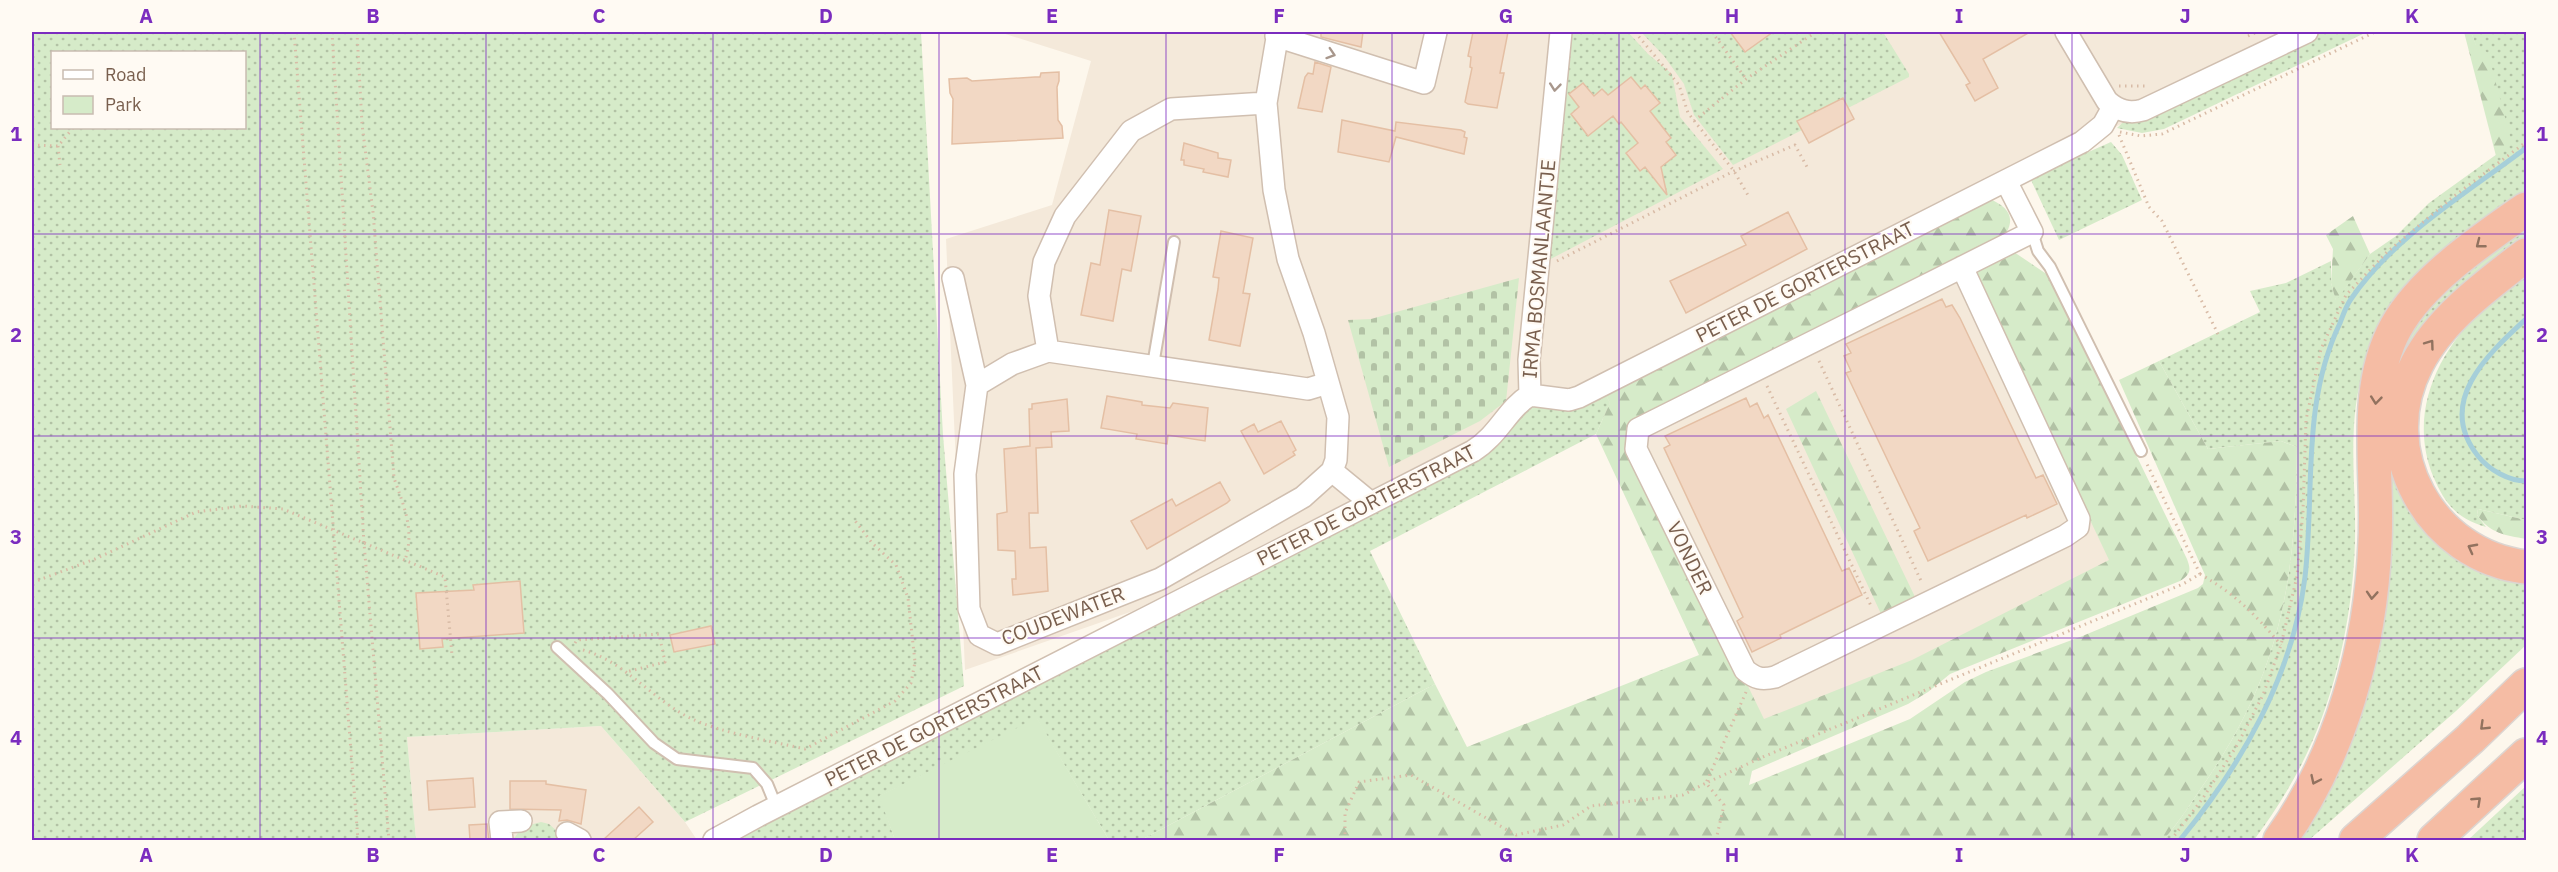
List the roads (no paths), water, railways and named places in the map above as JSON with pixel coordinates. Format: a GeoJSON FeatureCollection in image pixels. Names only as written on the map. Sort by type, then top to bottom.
{"type":"FeatureCollection","features":[{"type":"Feature","properties":{"kind":"highway"},"geometry":{"type":"LineString","coordinates":[[2280,840],[2300,813],[2336,735],[2356,672],[2371,605],[2376,540],[2375,413],[2378,382],[2392,336],[2416,298],[2450,267],[2526,209]]}},
{"type":"Feature","properties":{"kind":"highway"},"geometry":{"type":"LineString","coordinates":[[2526,255],[2476,296],[2431,341],[2408,385],[2401,430],[2403,449],[2414,489],[2442,526],[2458,541],[2480,553],[2503,562],[2526,567]]}},
{"type":"Feature","properties":{"kind":"highway"},"geometry":{"type":"LineString","coordinates":[[2356,840],[2470,740],[2526,685]]}},
{"type":"Feature","properties":{"kind":"highway"},"geometry":{"type":"LineString","coordinates":[[2434,840],[2526,755]]}},
{"type":"Feature","properties":{"kind":"street"},"geometry":{"type":"LineString","coordinates":[[1371,503],[1332,471],[1336,460],[1338,417],[1314,333],[1288,259],[1274,190],[1266,103],[1277,34],[1424,83],[1436,32]]}},
{"type":"Feature","properties":{"kind":"street","name":"IRMA BOSMANLAANTJE"},"geometry":{"type":"LineString","coordinates":[[1530,394],[1528,360],[1561,32]]}},
{"type":"Feature","properties":{"kind":"street"},"geometry":{"type":"LineString","coordinates":[[2066,32],[2107,101],[2114,107],[2132,113],[2143,110],[2307,32]]}},
{"type":"Feature","properties":{"kind":"street"},"geometry":{"type":"LineString","coordinates":[[1048,351],[1039,296],[1044,262],[1065,216],[1131,131],[1171,109],[1266,103]]}},
{"type":"Feature","properties":{"kind":"street","name":"PETER DE GORTERSTRAAT"},"geometry":{"type":"LineString","coordinates":[[714,840],[776,806],[1484,445],[1530,394],[1569,400],[1579,397],[2082,142],[2103,125],[2114,107]]}},
{"type":"Feature","properties":{"kind":"street"},"geometry":{"type":"LineString","coordinates":[[2006,181],[2032,232]]}},
{"type":"Feature","properties":{"kind":"street","name":"VONDER"},"geometry":{"type":"LineString","coordinates":[[1962,267],[2079,519],[2078,527],[2065,536],[1775,677],[1762,680],[1752,676],[1745,670],[1636,449],[1638,429],[1811,343],[1962,267],[2032,232]]}},
{"type":"Feature","properties":{"kind":"street","name":"COUDEWATER"},"geometry":{"type":"LineString","coordinates":[[953,278],[977,385],[964,474],[969,609],[980,635],[998,644],[1160,579],[1304,497],[1332,471]]}},
{"type":"Feature","properties":{"kind":"street"},"geometry":{"type":"LineString","coordinates":[[977,385],[1012,364],[1048,351],[1308,388],[1328,382]]}},
{"type":"Feature","properties":{"kind":"street"},"geometry":{"type":"LineString","coordinates":[[502,840],[500,822],[521,821]]}},
{"type":"Feature","properties":{"kind":"lane"},"geometry":{"type":"LineString","coordinates":[[2032,232],[2037,251],[2050,267],[2141,452]]}},
{"type":"Feature","properties":{"kind":"lane"},"geometry":{"type":"LineString","coordinates":[[1153,365],[1174,242]]}},
{"type":"Feature","properties":{"kind":"lane"},"geometry":{"type":"LineString","coordinates":[[557,647],[608,694],[654,743],[677,759],[753,768],[767,784],[776,806]]}},
{"type":"Feature","properties":{"kind":"waterway"},"geometry":{"type":"LineString","coordinates":[[2180,840],[2224,781],[2243,750],[2261,718],[2289,649],[2299,613],[2305,577],[2314,416],[2319,385],[2328,354],[2348,305],[2368,276],[2410,235],[2526,148]]}},
{"type":"Feature","properties":{"kind":"waterway"},"geometry":{"type":"LineString","coordinates":[[2526,319],[2483,363],[2464,398],[2462,417],[2466,436],[2478,456],[2506,477],[2526,481]]}}]}
